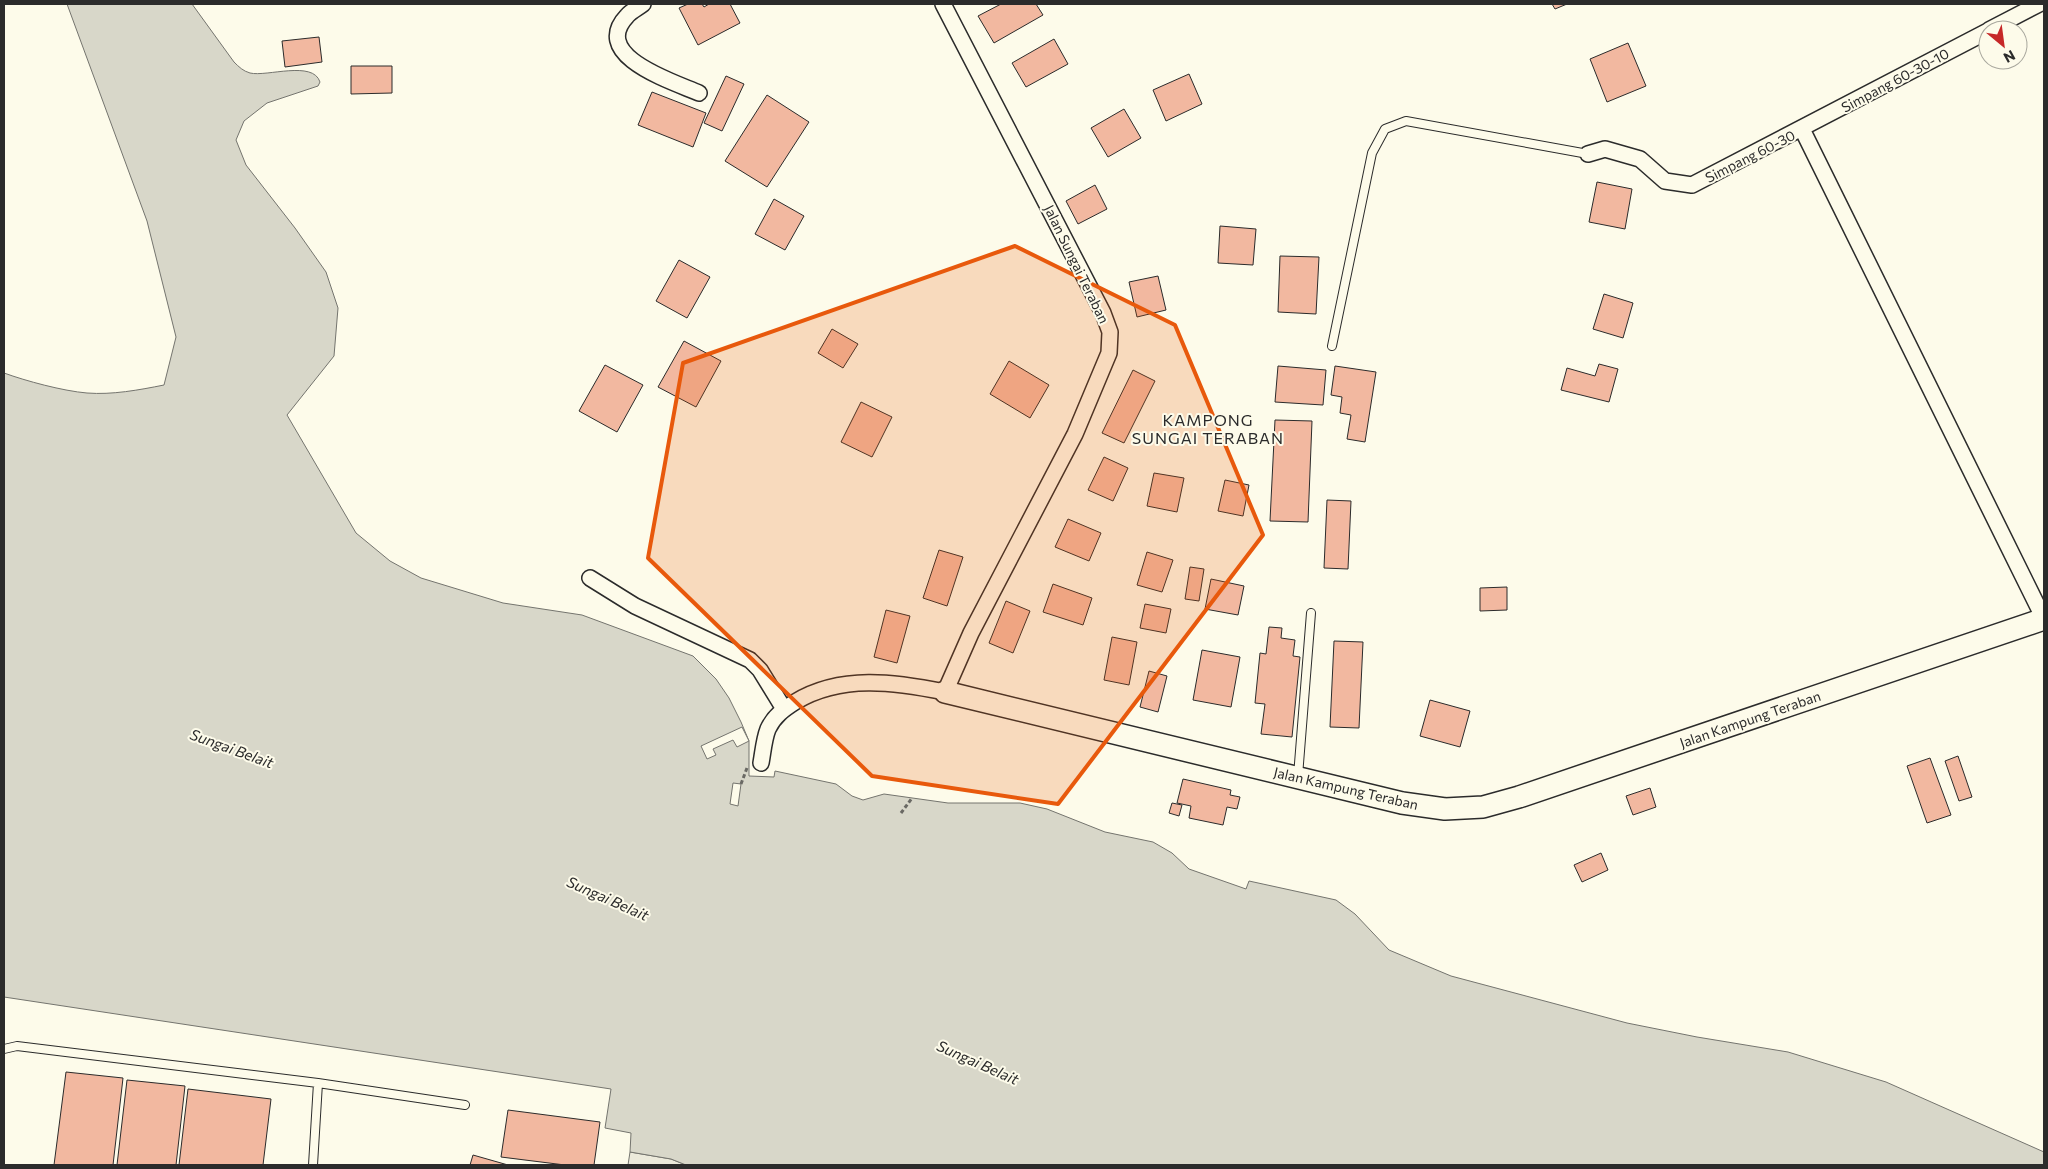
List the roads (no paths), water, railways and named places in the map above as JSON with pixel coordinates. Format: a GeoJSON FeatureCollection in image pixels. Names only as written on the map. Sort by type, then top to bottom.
{"type":"FeatureCollection","features":[{"type":"Feature","properties":{"kind":"street"},"geometry":{"type":"LineString","coordinates":[[642,4],[626,17],[618,32],[619,44],[623,53],[641,66],[699,93]]}},
{"type":"Feature","properties":{"kind":"street","name":"Jalan Sungai Teraban"},"geometry":{"type":"LineString","coordinates":[[943,4],[1079,264],[1103,313],[1110,332],[1109,353],[1075,434],[971,633],[945,692]]}},
{"type":"Feature","properties":{"kind":"street","name":"Simpang 60-30-10"},"geometry":{"type":"LineString","coordinates":[[2008,20],[2039,4]]}},
{"type":"Feature","properties":{"kind":"street","name":"Simpang 60-30-10"},"geometry":{"type":"LineString","coordinates":[[1802,129],[1978,36]]}},
{"type":"Feature","properties":{"kind":"street"},"geometry":{"type":"LineString","coordinates":[[1802,129],[2044,619]]}},
{"type":"Feature","properties":{"kind":"street","name":"Simpang 60-30"},"geometry":{"type":"LineString","coordinates":[[1588,154],[1605,150],[1640,159],[1665,181],[1692,185],[1802,129]]}},
{"type":"Feature","properties":{"kind":"street"},"geometry":{"type":"LineString","coordinates":[[590,578],[636,606],[750,660],[760,670],[784,709]]}},
{"type":"Feature","properties":{"kind":"street","name":"Jalan Kampung Teraban"},"geometry":{"type":"LineString","coordinates":[[755,763],[768,729],[779,712],[800,699],[827,688],[857,682],[906,684],[1402,803],[1445,809],[1483,806],[1528,794],[2044,619]]}},
{"type":"Feature","properties":{"kind":"lane"},"geometry":{"type":"LineString","coordinates":[[1332,346],[1372,153],[1385,129],[1406,121],[1588,154]]}},
{"type":"Feature","properties":{"kind":"lane"},"geometry":{"type":"LineString","coordinates":[[1298,778],[1311,613]]}},
{"type":"Feature","properties":{"kind":"lane"},"geometry":{"type":"LineString","coordinates":[[4,1049],[17,1046],[318,1083],[465,1105]]}},
{"type":"Feature","properties":{"kind":"lane"},"geometry":{"type":"LineString","coordinates":[[312,1165],[318,1083]]}},
{"type":"Feature","properties":{"kind":"water","name":"Sungai Belait"},"geometry":{"type":"Polygon","coordinates":[[[67,4],[192,4],[234,62],[243,70],[258,74],[299,71],[316,75],[320,82],[318,86],[267,103],[244,121],[236,140],[246,165],[295,228],[326,272],[338,308],[334,356],[287,415],[356,533],[390,561],[421,578],[503,603],[582,615],[693,656],[716,679],[729,698],[741,722],[749,741],[749,776],[774,777],[775,771],[836,784],[852,796],[863,800],[884,794],[948,803],[1020,803],[1047,809],[1105,832],[1153,842],[1172,853],[1189,869],[1246,889],[1249,881],[1336,900],[1355,914],[1389,950],[1451,976],[1627,1023],[1788,1052],[1886,1082],[2044,1152],[2044,1165],[686,1165],[671,1159],[630,1152],[631,1133],[605,1128],[611,1089],[4,997],[4,373],[45,385],[87,393],[116,393],[164,385],[176,337],[147,221],[67,4]]]}},
{"type":"Feature","properties":{"kind":"district","name":"KAMPONG SUNGAI TERABAN"},"geometry":{"type":"Point","coordinates":[1208,428]}}]}
